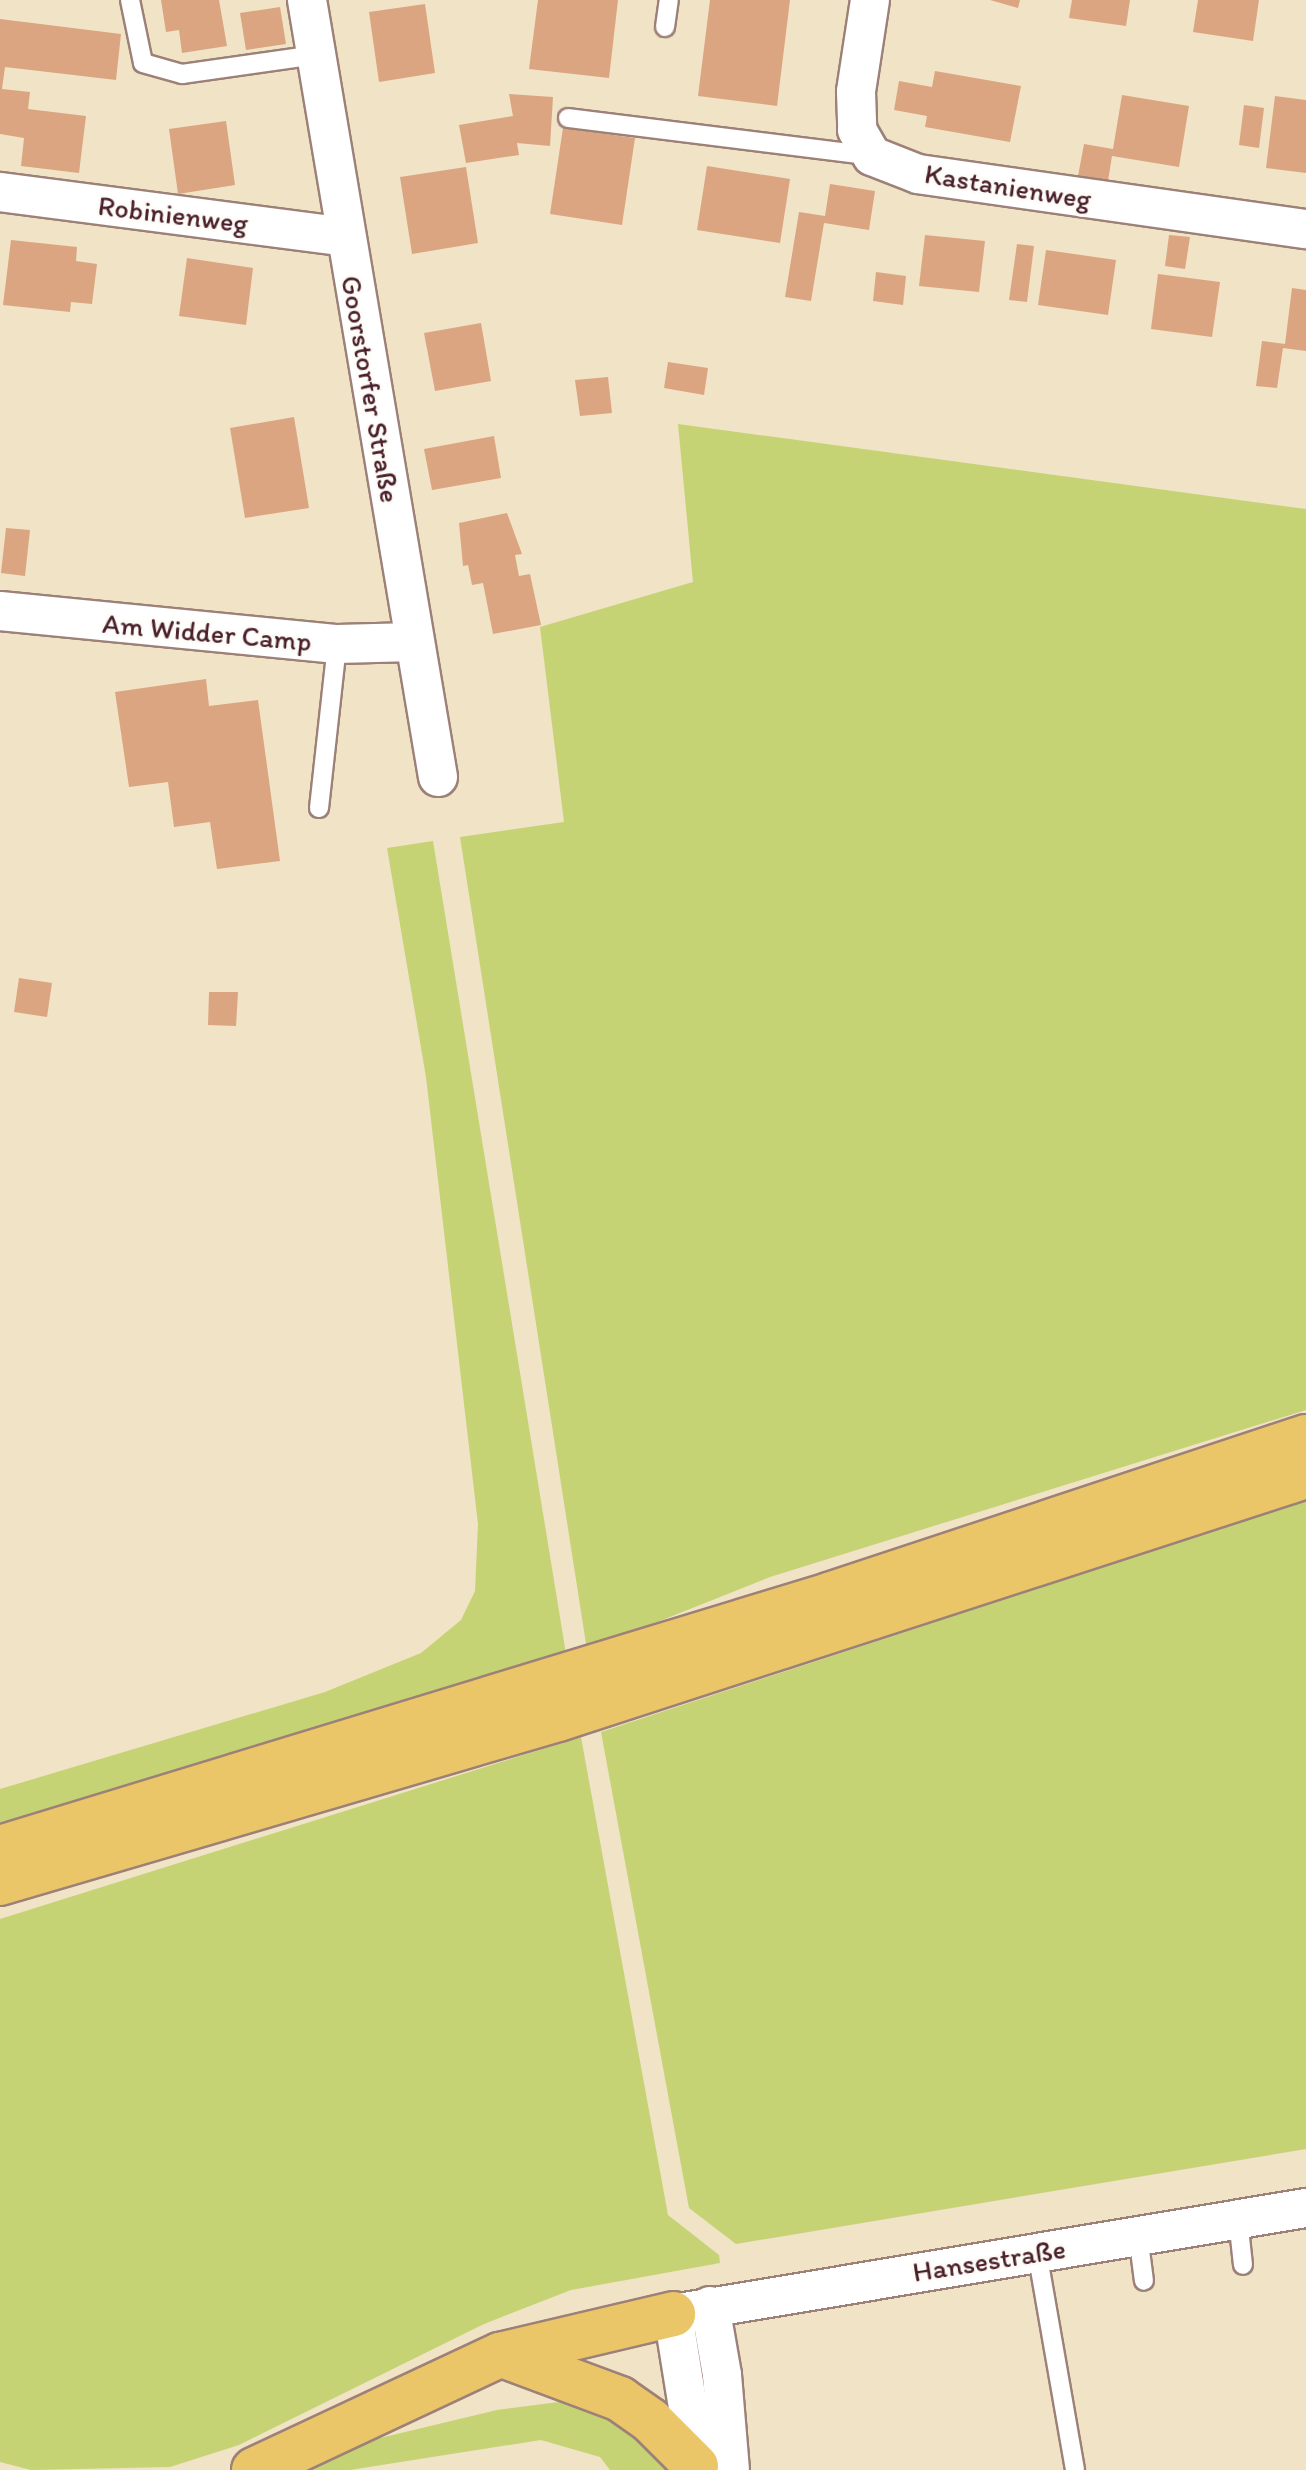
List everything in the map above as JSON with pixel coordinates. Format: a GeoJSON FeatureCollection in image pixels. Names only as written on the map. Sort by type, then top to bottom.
{"type":"FeatureCollection","features":[{"type":"Feature","properties":{"kind":"highway"},"geometry":{"type":"LineString","coordinates":[[0,1848],[829,1595],[1306,1437]]}},
{"type":"Feature","properties":{"kind":"highway"},"geometry":{"type":"LineString","coordinates":[[0,1883],[558,1719],[1306,1476]]}},
{"type":"Feature","properties":{"kind":"highway"},"geometry":{"type":"LineString","coordinates":[[254,2470],[500,2355],[692,2310]]}},
{"type":"Feature","properties":{"kind":"highway"},"geometry":{"type":"LineString","coordinates":[[500,2355],[620,2399],[708,2469]]}},
{"type":"Feature","properties":{"kind":"street","name":"Goorstorfer Straße"},"geometry":{"type":"LineString","coordinates":[[307,0],[438,777]]}},
{"type":"Feature","properties":{"kind":"street"},"geometry":{"type":"LineString","coordinates":[[870,0],[856,104],[857,130],[872,156]]}},
{"type":"Feature","properties":{"kind":"street","name":"Kastanienweg"},"geometry":{"type":"LineString","coordinates":[[872,156],[918,174],[1306,229]]}},
{"type":"Feature","properties":{"kind":"street","name":"Robinienweg"},"geometry":{"type":"LineString","coordinates":[[0,192],[345,237]]}},
{"type":"Feature","properties":{"kind":"street","name":"Am Widder Camp"},"geometry":{"type":"LineString","coordinates":[[0,611],[337,644],[414,642]]}},
{"type":"Feature","properties":{"kind":"street","name":"Hansestraße"},"geometry":{"type":"LineString","coordinates":[[692,2310],[1306,2208]]}},
{"type":"Feature","properties":{"kind":"street"},"geometry":{"type":"LineString","coordinates":[[692,2310],[708,2469]]}},
{"type":"Feature","properties":{"kind":"lane"},"geometry":{"type":"LineString","coordinates":[[130,0],[143,63],[182,74],[316,55]]}},
{"type":"Feature","properties":{"kind":"lane"},"geometry":{"type":"LineString","coordinates":[[665,27],[669,0]]}},
{"type":"Feature","properties":{"kind":"lane"},"geometry":{"type":"LineString","coordinates":[[568,118],[872,156]]}},
{"type":"Feature","properties":{"kind":"lane"},"geometry":{"type":"LineString","coordinates":[[319,808],[337,644]]}},
{"type":"Feature","properties":{"kind":"lane"},"geometry":{"type":"LineString","coordinates":[[1238,2219],[1243,2265]]}},
{"type":"Feature","properties":{"kind":"lane"},"geometry":{"type":"LineString","coordinates":[[1138,2235],[1144,2281]]}},
{"type":"Feature","properties":{"kind":"lane"},"geometry":{"type":"LineString","coordinates":[[1037,2252],[1075,2470]]}},
{"type":"Feature","properties":{"kind":"green space"},"geometry":{"type":"Polygon","coordinates":[[[678,424],[1306,509],[1306,1410],[770,1577],[587,1650],[460,837],[564,822],[540,627],[693,582],[678,424]]]}},
{"type":"Feature","properties":{"kind":"green space"},"geometry":{"type":"Polygon","coordinates":[[[433,841],[568,1666],[0,1833],[0,1789],[325,1692],[421,1653],[461,1620],[475,1591],[478,1524],[426,1077],[387,848],[433,841]]]}},
{"type":"Feature","properties":{"kind":"green space"},"geometry":{"type":"Polygon","coordinates":[[[1306,1500],[1306,2149],[736,2244],[689,2208],[601,1732],[1306,1500]]]}},
{"type":"Feature","properties":{"kind":"green space"},"geometry":{"type":"Polygon","coordinates":[[[581,1737],[668,2215],[719,2255],[720,2263],[571,2290],[484,2324],[239,2445],[170,2467],[31,2470],[0,2462],[0,1919],[581,1737]]]}},
{"type":"Feature","properties":{"kind":"green space"},"geometry":{"type":"Polygon","coordinates":[[[559,2402],[611,2414],[677,2470],[610,2470],[600,2457],[541,2440],[350,2470],[306,2470],[376,2439],[497,2410],[559,2402]]]}},
{"type":"Feature","properties":{"kind":"building"},"geometry":{"type":"Polygon","coordinates":[[[161,0],[219,0],[227,46],[182,53],[179,30],[166,32],[161,0]]]}},
{"type":"Feature","properties":{"kind":"building"},"geometry":{"type":"Polygon","coordinates":[[[538,0],[618,0],[609,78],[529,69],[538,0]]]}},
{"type":"Feature","properties":{"kind":"building"},"geometry":{"type":"Polygon","coordinates":[[[710,0],[790,0],[777,106],[698,96],[710,0]]]}},
{"type":"Feature","properties":{"kind":"building"},"geometry":{"type":"Polygon","coordinates":[[[990,0],[1020,0],[1018,8],[990,0]]]}},
{"type":"Feature","properties":{"kind":"building"},"geometry":{"type":"Polygon","coordinates":[[[1072,0],[1130,0],[1126,26],[1069,18],[1072,0]]]}},
{"type":"Feature","properties":{"kind":"building"},"geometry":{"type":"Polygon","coordinates":[[[1198,0],[1259,0],[1253,41],[1193,32],[1198,0]]]}},
{"type":"Feature","properties":{"kind":"building"},"geometry":{"type":"Polygon","coordinates":[[[425,4],[435,73],[379,82],[369,12],[425,4]]]}},
{"type":"Feature","properties":{"kind":"building"},"geometry":{"type":"Polygon","coordinates":[[[280,7],[286,44],[246,50],[240,13],[280,7]]]}},
{"type":"Feature","properties":{"kind":"building"},"geometry":{"type":"Polygon","coordinates":[[[0,19],[121,34],[116,80],[5,67],[2,89],[30,92],[28,109],[86,116],[79,173],[21,166],[24,138],[0,134],[0,19]]]}},
{"type":"Feature","properties":{"kind":"building"},"geometry":{"type":"Polygon","coordinates":[[[935,71],[1021,86],[1010,142],[925,127],[927,116],[894,110],[899,81],[932,87],[935,71]]]}},
{"type":"Feature","properties":{"kind":"building"},"geometry":{"type":"Polygon","coordinates":[[[509,94],[553,97],[550,146],[517,143],[519,155],[466,163],[459,125],[513,116],[509,94]]]}},
{"type":"Feature","properties":{"kind":"building"},"geometry":{"type":"Polygon","coordinates":[[[1122,95],[1189,106],[1179,167],[1112,156],[1108,181],[1078,176],[1084,144],[1113,149],[1122,95]]]}},
{"type":"Feature","properties":{"kind":"building"},"geometry":{"type":"Polygon","coordinates":[[[1275,96],[1306,100],[1306,173],[1266,168],[1275,96]]]}},
{"type":"Feature","properties":{"kind":"building"},"geometry":{"type":"Polygon","coordinates":[[[1244,105],[1264,108],[1259,148],[1239,145],[1244,105]]]}},
{"type":"Feature","properties":{"kind":"building"},"geometry":{"type":"Polygon","coordinates":[[[226,121],[235,185],[178,194],[169,129],[226,121]]]}},
{"type":"Feature","properties":{"kind":"building"},"geometry":{"type":"Polygon","coordinates":[[[563,128],[635,138],[622,225],[550,214],[563,128]]]}},
{"type":"Feature","properties":{"kind":"building"},"geometry":{"type":"Polygon","coordinates":[[[707,166],[790,179],[780,243],[697,230],[707,166]]]}},
{"type":"Feature","properties":{"kind":"building"},"geometry":{"type":"Polygon","coordinates":[[[466,167],[478,243],[412,254],[400,177],[466,167]]]}},
{"type":"Feature","properties":{"kind":"building"},"geometry":{"type":"Polygon","coordinates":[[[830,184],[875,191],[869,230],[824,223],[811,301],[785,297],[799,212],[825,216],[830,184]]]}},
{"type":"Feature","properties":{"kind":"building"},"geometry":{"type":"Polygon","coordinates":[[[925,235],[985,241],[979,292],[919,286],[925,235]]]}},
{"type":"Feature","properties":{"kind":"building"},"geometry":{"type":"Polygon","coordinates":[[[1169,235],[1190,237],[1185,269],[1165,266],[1169,235]]]}},
{"type":"Feature","properties":{"kind":"building"},"geometry":{"type":"Polygon","coordinates":[[[11,240],[77,247],[76,261],[97,264],[92,304],[71,302],[70,312],[3,305],[11,240]]]}},
{"type":"Feature","properties":{"kind":"building"},"geometry":{"type":"Polygon","coordinates":[[[1017,244],[1034,246],[1027,302],[1009,300],[1017,244]]]}},
{"type":"Feature","properties":{"kind":"building"},"geometry":{"type":"Polygon","coordinates":[[[1046,250],[1116,260],[1108,315],[1038,305],[1046,250]]]}},
{"type":"Feature","properties":{"kind":"building"},"geometry":{"type":"Polygon","coordinates":[[[187,258],[253,268],[246,325],[179,316],[187,258]]]}},
{"type":"Feature","properties":{"kind":"building"},"geometry":{"type":"Polygon","coordinates":[[[876,272],[906,276],[903,305],[873,301],[876,272]]]}},
{"type":"Feature","properties":{"kind":"building"},"geometry":{"type":"Polygon","coordinates":[[[1158,274],[1220,282],[1212,337],[1151,329],[1158,274]]]}},
{"type":"Feature","properties":{"kind":"building"},"geometry":{"type":"Polygon","coordinates":[[[1292,288],[1306,290],[1306,351],[1283,348],[1277,388],[1256,386],[1262,341],[1285,344],[1292,288]]]}},
{"type":"Feature","properties":{"kind":"building"},"geometry":{"type":"Polygon","coordinates":[[[481,323],[491,381],[435,391],[424,333],[481,323]]]}},
{"type":"Feature","properties":{"kind":"building"},"geometry":{"type":"Polygon","coordinates":[[[668,362],[708,368],[704,395],[664,388],[668,362]]]}},
{"type":"Feature","properties":{"kind":"building"},"geometry":{"type":"Polygon","coordinates":[[[608,377],[612,413],[580,416],[575,380],[608,377]]]}},
{"type":"Feature","properties":{"kind":"building"},"geometry":{"type":"Polygon","coordinates":[[[294,417],[309,508],[245,518],[230,428],[294,417]]]}},
{"type":"Feature","properties":{"kind":"building"},"geometry":{"type":"Polygon","coordinates":[[[494,436],[501,478],[432,490],[424,449],[494,436]]]}},
{"type":"Feature","properties":{"kind":"building"},"geometry":{"type":"Polygon","coordinates":[[[507,513],[522,554],[515,555],[519,576],[530,574],[541,625],[493,634],[483,583],[472,585],[468,565],[463,566],[459,523],[507,513]]]}},
{"type":"Feature","properties":{"kind":"building"},"geometry":{"type":"Polygon","coordinates":[[[6,528],[30,530],[25,576],[1,573],[6,528]]]}},
{"type":"Feature","properties":{"kind":"building"},"geometry":{"type":"Polygon","coordinates":[[[206,679],[209,706],[258,700],[280,861],[217,869],[210,822],[174,827],[168,782],[129,787],[115,692],[206,679]]]}},
{"type":"Feature","properties":{"kind":"building"},"geometry":{"type":"Polygon","coordinates":[[[19,978],[52,983],[47,1017],[14,1012],[19,978]]]}},
{"type":"Feature","properties":{"kind":"building"},"geometry":{"type":"Polygon","coordinates":[[[209,992],[238,992],[236,1026],[208,1025],[209,992]]]}}]}
